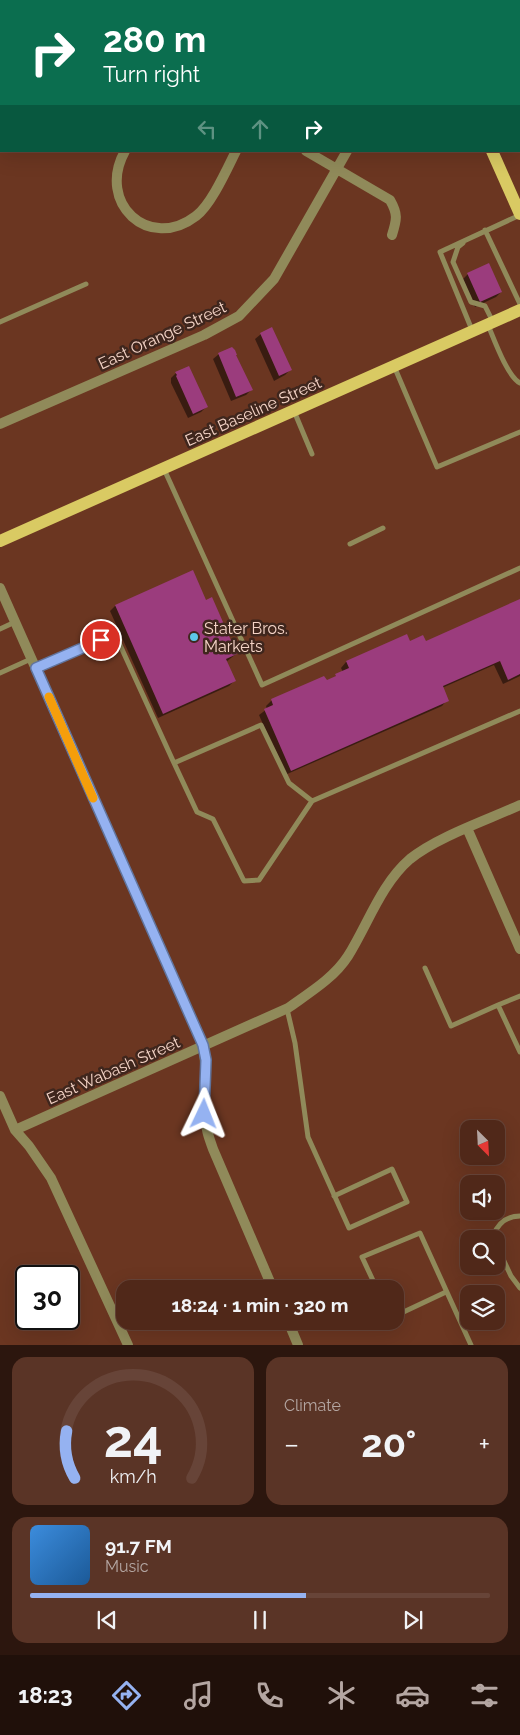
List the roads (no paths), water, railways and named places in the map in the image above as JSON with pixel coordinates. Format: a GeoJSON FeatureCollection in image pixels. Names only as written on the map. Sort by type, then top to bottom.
{"type":"FeatureCollection","features":[{"type":"Feature","properties":{"kind":"main road"},"geometry":{"type":"LineString","coordinates":[[492,152],[520,214]]}},
{"type":"Feature","properties":{"kind":"main road","name":"East Baseline Street"},"geometry":{"type":"LineString","coordinates":[[0,542],[520,310]]}},
{"type":"Feature","properties":{"kind":"street"},"geometry":{"type":"LineString","coordinates":[[124,152],[117,166],[116,174],[117,192],[120,201],[132,217],[142,224],[163,228],[182,224],[202,211],[235,152]]}},
{"type":"Feature","properties":{"kind":"street"},"geometry":{"type":"LineString","coordinates":[[308,152],[390,200],[396,211],[396,222],[392,235]]}},
{"type":"Feature","properties":{"kind":"street","name":"East Orange Street"},"geometry":{"type":"LineString","coordinates":[[0,424],[204,335],[239,316],[274,279],[346,152]]}},
{"type":"Feature","properties":{"kind":"street"},"geometry":{"type":"LineString","coordinates":[[0,588],[203,1045],[206,1060],[204,1114],[206,1127],[213,1149],[270,1280]]}},
{"type":"Feature","properties":{"kind":"street","name":"East Wabash Street"},"geometry":{"type":"LineString","coordinates":[[15,1130],[287,1008],[316,988],[347,957],[377,902],[409,860],[429,846],[520,805]]}},
{"type":"Feature","properties":{"kind":"street"},"geometry":{"type":"LineString","coordinates":[[467,828],[520,949]]}},
{"type":"Feature","properties":{"kind":"street"},"geometry":{"type":"LineString","coordinates":[[0,1096],[15,1130],[29,1146],[51,1178],[128,1345]]}},
{"type":"Feature","properties":{"kind":"street"},"geometry":{"type":"LineString","coordinates":[[292,1330],[298,1345]]}},
{"type":"Feature","properties":{"kind":"lane"},"geometry":{"type":"LineString","coordinates":[[472,331],[440,252],[520,214]]}},
{"type":"Feature","properties":{"kind":"lane"},"geometry":{"type":"LineString","coordinates":[[485,230],[520,304]]}},
{"type":"Feature","properties":{"kind":"lane"},"geometry":{"type":"LineString","coordinates":[[469,238],[458,247],[453,262],[471,302],[485,306],[510,371],[520,383]]}},
{"type":"Feature","properties":{"kind":"lane"},"geometry":{"type":"LineString","coordinates":[[0,322],[86,284]]}},
{"type":"Feature","properties":{"kind":"lane"},"geometry":{"type":"LineString","coordinates":[[394,366],[437,466],[520,432]]}},
{"type":"Feature","properties":{"kind":"lane"},"geometry":{"type":"LineString","coordinates":[[294,411],[312,454]]}},
{"type":"Feature","properties":{"kind":"lane"},"geometry":{"type":"LineString","coordinates":[[164,468],[262,685],[520,568]]}},
{"type":"Feature","properties":{"kind":"lane"},"geometry":{"type":"LineString","coordinates":[[350,544],[383,528]]}},
{"type":"Feature","properties":{"kind":"lane"},"geometry":{"type":"LineString","coordinates":[[0,629],[15,622]]}},
{"type":"Feature","properties":{"kind":"lane"},"geometry":{"type":"LineString","coordinates":[[0,673],[34,664],[115,634],[197,812],[213,819],[244,881],[260,880],[312,801],[520,711]]}},
{"type":"Feature","properties":{"kind":"lane"},"geometry":{"type":"LineString","coordinates":[[174,763],[261,725],[289,783],[312,801]]}},
{"type":"Feature","properties":{"kind":"lane"},"geometry":{"type":"LineString","coordinates":[[424,968],[451,1026],[520,996]]}},
{"type":"Feature","properties":{"kind":"lane"},"geometry":{"type":"LineString","coordinates":[[498,1005],[520,1052]]}},
{"type":"Feature","properties":{"kind":"lane"},"geometry":{"type":"LineString","coordinates":[[287,1008],[295,1042],[308,1137],[334,1196],[349,1228],[408,1202],[392,1169],[334,1196]]}},
{"type":"Feature","properties":{"kind":"lane"},"geometry":{"type":"LineString","coordinates":[[495,1230],[497,1225],[511,1216],[520,1216]]}},
{"type":"Feature","properties":{"kind":"lane"},"geometry":{"type":"LineString","coordinates":[[373,1280],[362,1257],[420,1233],[471,1345]]}},
{"type":"Feature","properties":{"kind":"lane"},"geometry":{"type":"LineString","coordinates":[[505,1263],[520,1288]]}},
{"type":"Feature","properties":{"kind":"lane"},"geometry":{"type":"LineString","coordinates":[[404,1312],[446,1292]]}},
{"type":"Feature","properties":{"kind":"place","name":"Stater Bros. Markets"},"geometry":{"type":"Point","coordinates":[194,637]}}]}
